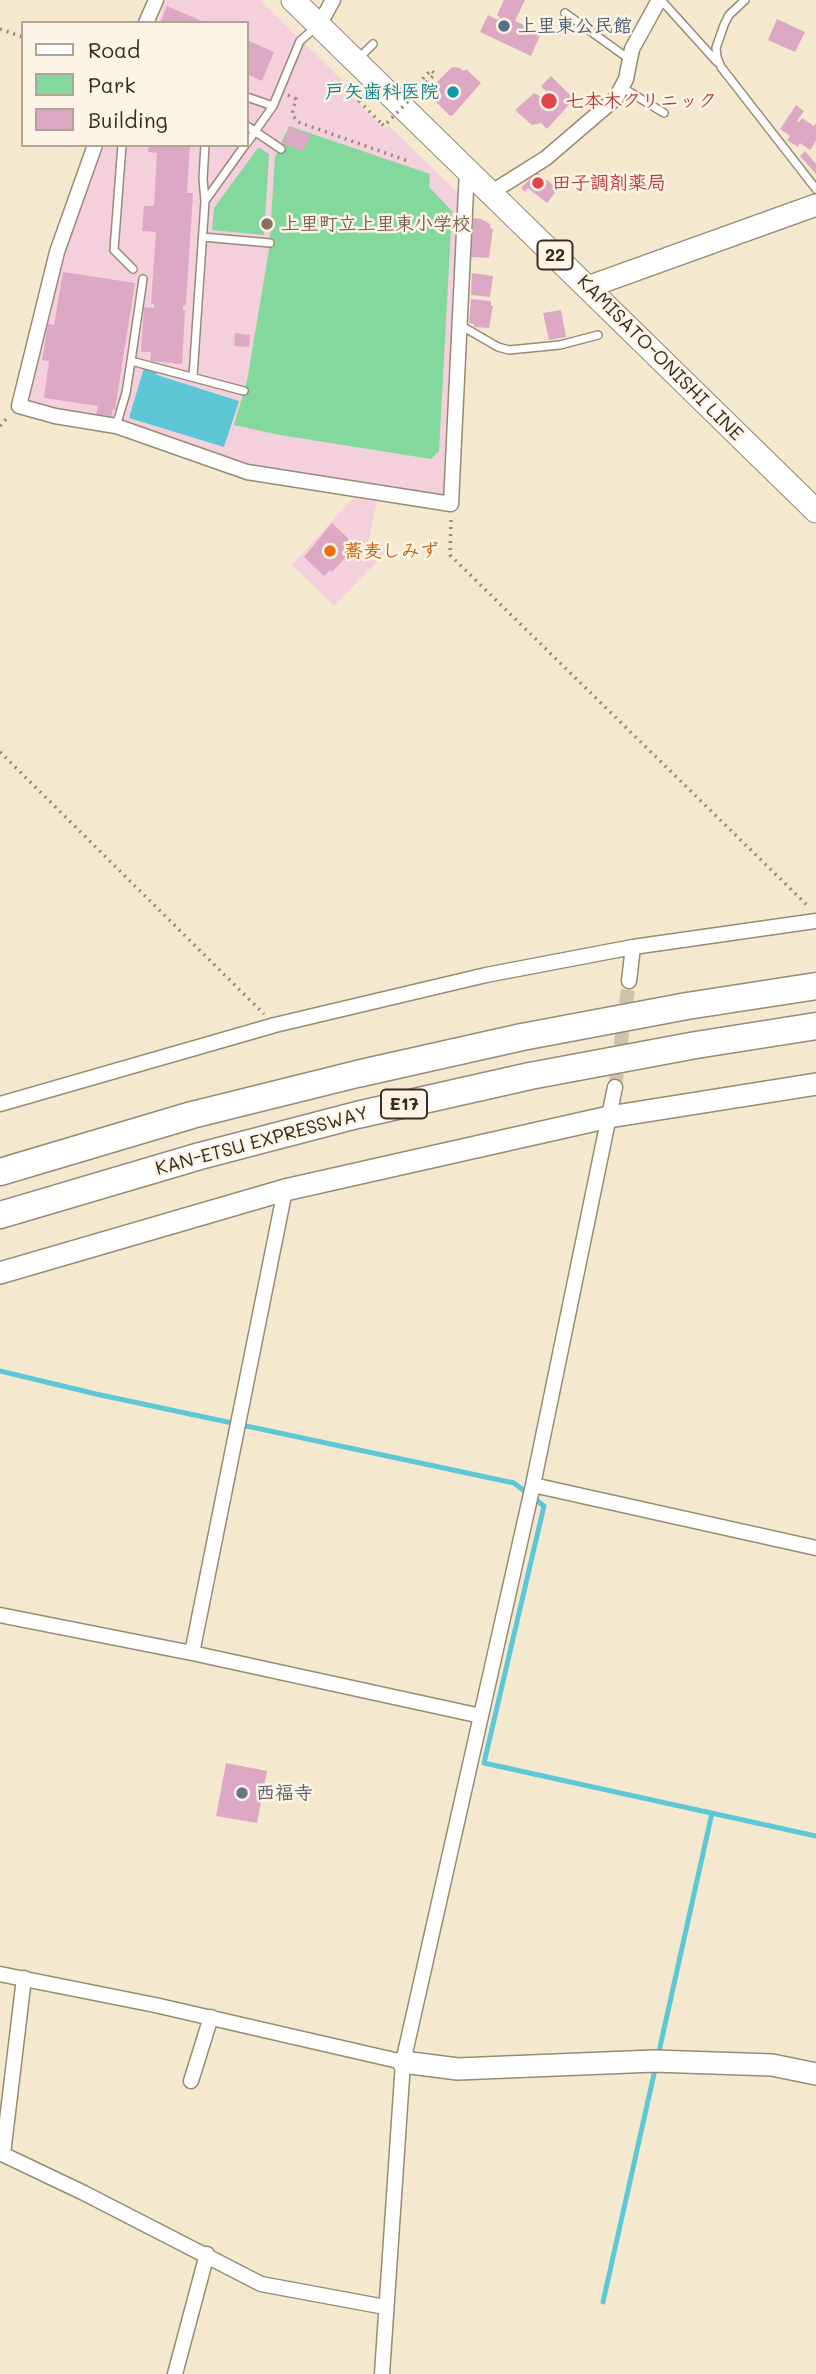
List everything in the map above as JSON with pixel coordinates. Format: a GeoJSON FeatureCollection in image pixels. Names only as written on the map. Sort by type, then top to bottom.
{"type":"FeatureCollection","features":[{"type":"Feature","properties":{"kind":"highway","name":"KAN-ETSU EXPRESSWAY"},"geometry":{"type":"LineString","coordinates":[[0,1172],[192,1115],[357,1074],[522,1037],[687,1006],[816,986]]}},
{"type":"Feature","properties":{"kind":"highway","name":"KAN-ETSU EXPRESSWAY"},"geometry":{"type":"LineString","coordinates":[[0,1215],[200,1156],[357,1115],[530,1076],[816,1026]]}},
{"type":"Feature","properties":{"kind":"main road","name":"KAMISATO-ONISHI LINE"},"geometry":{"type":"LineString","coordinates":[[293,0],[816,512]]}},
{"type":"Feature","properties":{"kind":"street"},"geometry":{"type":"LineString","coordinates":[[147,21],[156,0]]}},
{"type":"Feature","properties":{"kind":"street"},"geometry":{"type":"LineString","coordinates":[[319,25],[333,0]]}},
{"type":"Feature","properties":{"kind":"street"},"geometry":{"type":"LineString","coordinates":[[492,192],[546,158],[616,98],[623,88],[629,59],[660,0]]}},
{"type":"Feature","properties":{"kind":"street"},"geometry":{"type":"LineString","coordinates":[[94,147],[57,252],[19,405],[55,416],[116,426],[247,472],[451,504],[467,169]]}},
{"type":"Feature","properties":{"kind":"street"},"geometry":{"type":"LineString","coordinates":[[588,287],[816,205]]}},
{"type":"Feature","properties":{"kind":"street"},"geometry":{"type":"LineString","coordinates":[[0,1104],[275,1025],[486,975],[633,947],[816,921]]}},
{"type":"Feature","properties":{"kind":"street"},"geometry":{"type":"LineString","coordinates":[[629,981],[633,947]]}},
{"type":"Feature","properties":{"kind":"street"},"geometry":{"type":"LineString","coordinates":[[0,1273],[285,1190],[609,1117],[816,1084]]}},
{"type":"Feature","properties":{"kind":"street"},"geometry":{"type":"LineString","coordinates":[[382,2374],[403,2062],[533,1485],[615,1087]]}},
{"type":"Feature","properties":{"kind":"street"},"geometry":{"type":"LineString","coordinates":[[192,1653],[285,1190]]}},
{"type":"Feature","properties":{"kind":"street"},"geometry":{"type":"LineString","coordinates":[[533,1485],[816,1548]]}},
{"type":"Feature","properties":{"kind":"street"},"geometry":{"type":"LineString","coordinates":[[0,1615],[192,1653],[481,1716]]}},
{"type":"Feature","properties":{"kind":"street"},"geometry":{"type":"LineString","coordinates":[[0,1974],[211,2017],[403,2062],[458,2068],[654,2061],[772,2065],[816,2074]]}},
{"type":"Feature","properties":{"kind":"street"},"geometry":{"type":"LineString","coordinates":[[24,1978],[2,2153],[207,2254],[261,2284],[385,2307]]}},
{"type":"Feature","properties":{"kind":"street"},"geometry":{"type":"LineString","coordinates":[[191,2081],[211,2017]]}},
{"type":"Feature","properties":{"kind":"street"},"geometry":{"type":"LineString","coordinates":[[175,2374],[207,2254]]}},
{"type":"Feature","properties":{"kind":"lane"},"geometry":{"type":"LineString","coordinates":[[660,0],[681,19],[721,67],[816,189]]}},
{"type":"Feature","properties":{"kind":"lane"},"geometry":{"type":"LineString","coordinates":[[721,67],[716,48],[718,38],[729,15],[745,0]]}},
{"type":"Feature","properties":{"kind":"lane"},"geometry":{"type":"LineString","coordinates":[[565,13],[629,59]]}},
{"type":"Feature","properties":{"kind":"lane"},"geometry":{"type":"LineString","coordinates":[[248,141],[273,106],[300,41],[319,25]]}},
{"type":"Feature","properties":{"kind":"lane"},"geometry":{"type":"LineString","coordinates":[[356,61],[373,44]]}},
{"type":"Feature","properties":{"kind":"lane"},"geometry":{"type":"LineString","coordinates":[[623,88],[664,113]]}},
{"type":"Feature","properties":{"kind":"lane"},"geometry":{"type":"LineString","coordinates":[[248,97],[273,106]]}},
{"type":"Feature","properties":{"kind":"lane"},"geometry":{"type":"LineString","coordinates":[[248,127],[281,149]]}},
{"type":"Feature","properties":{"kind":"lane"},"geometry":{"type":"LineString","coordinates":[[122,147],[114,250],[133,269]]}},
{"type":"Feature","properties":{"kind":"lane"},"geometry":{"type":"LineString","coordinates":[[193,376],[205,201],[205,147]]}},
{"type":"Feature","properties":{"kind":"lane"},"geometry":{"type":"LineString","coordinates":[[205,201],[244,147]]}},
{"type":"Feature","properties":{"kind":"lane"},"geometry":{"type":"LineString","coordinates":[[202,237],[270,243]]}},
{"type":"Feature","properties":{"kind":"lane"},"geometry":{"type":"LineString","coordinates":[[116,426],[126,393],[143,279]]}},
{"type":"Feature","properties":{"kind":"lane"},"geometry":{"type":"LineString","coordinates":[[460,325],[498,347],[509,350],[560,345],[598,335]]}},
{"type":"Feature","properties":{"kind":"lane"},"geometry":{"type":"LineString","coordinates":[[131,361],[244,391]]}},
{"type":"Feature","properties":{"kind":"path"},"geometry":{"type":"LineString","coordinates":[[0,29],[21,36]]}},
{"type":"Feature","properties":{"kind":"path"},"geometry":{"type":"LineString","coordinates":[[364,96],[359,102],[384,126],[435,74],[431,70],[413,89]]}},
{"type":"Feature","properties":{"kind":"path"},"geometry":{"type":"LineString","coordinates":[[279,92],[296,99],[292,114],[298,122],[408,161]]}},
{"type":"Feature","properties":{"kind":"path"},"geometry":{"type":"LineString","coordinates":[[451,504],[450,555],[816,913]]}},
{"type":"Feature","properties":{"kind":"path"},"geometry":{"type":"LineString","coordinates":[[0,752],[275,1025]]}},
{"type":"Feature","properties":{"kind":"shaded area","name":"上里町立上里東小学校"},"geometry":{"type":"Polygon","coordinates":[[[166,0],[260,0],[360,98],[357,102],[384,129],[388,125],[460,195],[445,492],[440,496],[247,465],[31,402],[28,397],[64,254],[103,147],[248,147],[248,21],[159,21],[166,0]]]}},
{"type":"Feature","properties":{"kind":"shaded area"},"geometry":{"type":"Polygon","coordinates":[[[353,498],[377,501],[368,545],[389,549],[334,606],[292,565],[353,498]]]}},
{"type":"Feature","properties":{"kind":"green space"},"geometry":{"type":"Polygon","coordinates":[[[289,126],[430,174],[429,187],[452,211],[439,451],[431,459],[234,425],[247,381],[269,250],[275,157],[289,126]]]}},
{"type":"Feature","properties":{"kind":"green space"},"geometry":{"type":"Polygon","coordinates":[[[258,148],[269,154],[264,235],[212,230],[214,208],[258,148]]]}},
{"type":"Feature","properties":{"kind":"water"},"geometry":{"type":"Polygon","coordinates":[[[144,368],[157,372],[157,375],[239,401],[224,447],[129,418],[144,368]]]}},
{"type":"Feature","properties":{"kind":"building","name":"上里東公民館"},"geometry":{"type":"Polygon","coordinates":[[[504,0],[525,0],[515,21],[541,33],[531,56],[480,32],[488,15],[498,20],[500,17],[497,15],[504,0]]]}},
{"type":"Feature","properties":{"kind":"building"},"geometry":{"type":"Polygon","coordinates":[[[167,6],[201,21],[161,21],[167,6]]]}},
{"type":"Feature","properties":{"kind":"building"},"geometry":{"type":"Polygon","coordinates":[[[777,19],[805,32],[795,52],[768,40],[777,19]]]}},
{"type":"Feature","properties":{"kind":"building"},"geometry":{"type":"Polygon","coordinates":[[[248,40],[274,52],[262,81],[248,74],[248,40]]]}},
{"type":"Feature","properties":{"kind":"building","name":"戸矢歯科医院"},"geometry":{"type":"Polygon","coordinates":[[[452,67],[464,71],[466,69],[481,83],[452,116],[430,96],[438,87],[435,84],[452,67]]]}},
{"type":"Feature","properties":{"kind":"building","name":"七本木クリニック"},"geometry":{"type":"Polygon","coordinates":[[[551,76],[574,99],[547,129],[541,123],[532,125],[515,110],[534,93],[544,98],[548,93],[541,86],[551,76]]]}},
{"type":"Feature","properties":{"kind":"building"},"geometry":{"type":"Polygon","coordinates":[[[796,105],[804,111],[797,121],[802,118],[814,126],[816,123],[816,141],[810,150],[800,143],[798,147],[787,140],[790,136],[780,129],[796,105]]]}},
{"type":"Feature","properties":{"kind":"building"},"geometry":{"type":"Polygon","coordinates":[[[289,127],[311,135],[303,151],[283,144],[289,127]]]}},
{"type":"Feature","properties":{"kind":"building"},"geometry":{"type":"Polygon","coordinates":[[[149,147],[190,147],[187,193],[193,193],[186,305],[183,305],[182,364],[150,361],[151,352],[141,352],[144,307],[154,308],[154,304],[151,304],[156,232],[142,231],[144,206],[154,206],[157,153],[148,152],[149,147]]]}},
{"type":"Feature","properties":{"kind":"building"},"geometry":{"type":"Polygon","coordinates":[[[805,151],[816,164],[816,174],[800,156],[805,151]]]}},
{"type":"Feature","properties":{"kind":"building","name":"田子調剤薬局"},"geometry":{"type":"Polygon","coordinates":[[[537,172],[558,189],[547,203],[528,188],[525,192],[521,188],[537,172]]]}},
{"type":"Feature","properties":{"kind":"building"},"geometry":{"type":"Polygon","coordinates":[[[473,218],[481,219],[493,229],[489,258],[471,257],[473,218]]]}},
{"type":"Feature","properties":{"kind":"building"},"geometry":{"type":"Polygon","coordinates":[[[63,272],[135,283],[115,409],[111,417],[96,414],[98,406],[44,398],[49,361],[42,360],[48,324],[54,325],[63,272]]]}},
{"type":"Feature","properties":{"kind":"building"},"geometry":{"type":"Polygon","coordinates":[[[472,273],[493,276],[490,297],[471,295],[472,273]]]}},
{"type":"Feature","properties":{"kind":"building"},"geometry":{"type":"Polygon","coordinates":[[[471,299],[491,301],[493,306],[489,328],[474,327],[474,324],[469,323],[471,299]]]}},
{"type":"Feature","properties":{"kind":"building"},"geometry":{"type":"Polygon","coordinates":[[[561,310],[566,337],[549,340],[543,313],[561,310]]]}},
{"type":"Feature","properties":{"kind":"building"},"geometry":{"type":"Polygon","coordinates":[[[235,333],[250,335],[249,347],[234,346],[235,333]]]}},
{"type":"Feature","properties":{"kind":"building","name":"蕎麦しみず"},"geometry":{"type":"Polygon","coordinates":[[[332,523],[356,546],[332,572],[330,570],[324,576],[304,557],[332,523]]]}},
{"type":"Feature","properties":{"kind":"building","name":"西福寺"},"geometry":{"type":"Polygon","coordinates":[[[226,1763],[267,1771],[257,1823],[216,1816],[226,1763]]]}},
{"type":"Feature","properties":{"kind":"waterway"},"geometry":{"type":"LineString","coordinates":[[0,1371],[514,1483],[544,1506],[484,1763],[816,1836]]}},
{"type":"Feature","properties":{"kind":"waterway"},"geometry":{"type":"LineString","coordinates":[[658,2056],[712,1813]]}},
{"type":"Feature","properties":{"kind":"waterway"},"geometry":{"type":"LineString","coordinates":[[603,2302],[656,2065]]}},
{"type":"Feature","properties":{"kind":"tunnel"},"geometry":{"type":"LineString","coordinates":[[615,1087],[629,981]]}},
{"type":"Feature","properties":{"kind":"place","name":"上里東公民館"},"geometry":{"type":"Point","coordinates":[504,26]}},
{"type":"Feature","properties":{"kind":"place","name":"戸矢歯科医院"},"geometry":{"type":"Point","coordinates":[453,92]}},
{"type":"Feature","properties":{"kind":"place","name":"七本木クリニック"},"geometry":{"type":"Point","coordinates":[549,101]}},
{"type":"Feature","properties":{"kind":"place","name":"田子調剤薬局"},"geometry":{"type":"Point","coordinates":[538,183]}},
{"type":"Feature","properties":{"kind":"place","name":"上里町立上里東小学校"},"geometry":{"type":"Point","coordinates":[267,224]}},
{"type":"Feature","properties":{"kind":"place","name":"蕎麦しみず"},"geometry":{"type":"Point","coordinates":[330,551]}},
{"type":"Feature","properties":{"kind":"place","name":"西福寺"},"geometry":{"type":"Point","coordinates":[242,1793]}}]}
